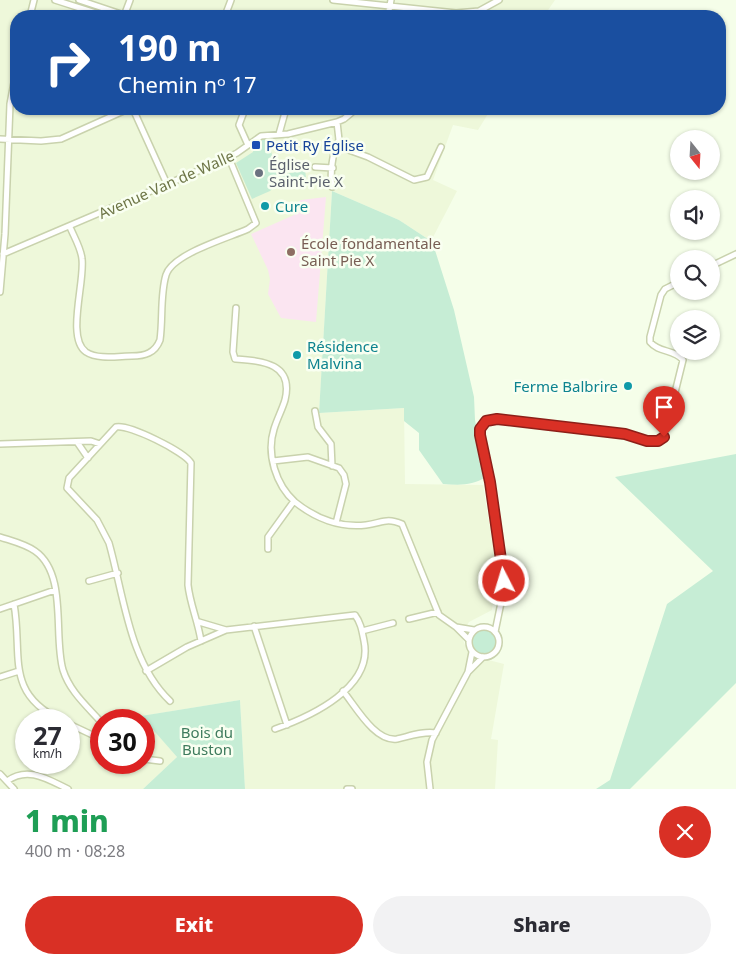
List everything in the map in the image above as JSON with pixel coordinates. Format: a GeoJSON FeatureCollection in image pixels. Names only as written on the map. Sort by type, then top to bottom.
{"type":"FeatureCollection","features":[{"type":"Feature","properties":{"kind":"street"},"geometry":{"type":"LineString","coordinates":[[55,0],[87,10]]}},
{"type":"Feature","properties":{"kind":"street"},"geometry":{"type":"LineString","coordinates":[[78,7],[80,0],[109,10]]}},
{"type":"Feature","properties":{"kind":"street"},"geometry":{"type":"LineString","coordinates":[[333,0],[390,3],[425,10]]}},
{"type":"Feature","properties":{"kind":"street"},"geometry":{"type":"LineString","coordinates":[[482,10],[499,0]]}},
{"type":"Feature","properties":{"kind":"street"},"geometry":{"type":"LineString","coordinates":[[0,292],[4,254],[10,104]]}},
{"type":"Feature","properties":{"kind":"street"},"geometry":{"type":"LineString","coordinates":[[0,139],[41,141],[61,139],[115,115]]}},
{"type":"Feature","properties":{"kind":"street"},"geometry":{"type":"LineString","coordinates":[[136,115],[167,184]]}},
{"type":"Feature","properties":{"kind":"street"},"geometry":{"type":"LineString","coordinates":[[243,115],[239,125],[248,145]]}},
{"type":"Feature","properties":{"kind":"street"},"geometry":{"type":"LineString","coordinates":[[279,134],[284,115]]}},
{"type":"Feature","properties":{"kind":"street","name":"Avenue Van de Walle"},"geometry":{"type":"LineString","coordinates":[[4,254],[228,158],[261,136],[337,122],[349,115]]}},
{"type":"Feature","properties":{"kind":"street"},"geometry":{"type":"LineString","coordinates":[[337,122],[339,140],[343,148],[418,181],[430,173],[441,147]]}},
{"type":"Feature","properties":{"kind":"street"},"geometry":{"type":"LineString","coordinates":[[332,187],[334,150],[339,140]]}},
{"type":"Feature","properties":{"kind":"street"},"geometry":{"type":"LineString","coordinates":[[70,227],[82,258],[78,340],[85,351],[101,356],[141,356],[153,351],[160,340],[165,282],[170,267],[180,259],[248,230],[256,224],[228,158]]}},
{"type":"Feature","properties":{"kind":"street"},"geometry":{"type":"LineString","coordinates":[[315,167],[333,168]]}},
{"type":"Feature","properties":{"kind":"street"},"geometry":{"type":"LineString","coordinates":[[720,262],[736,254]]}},
{"type":"Feature","properties":{"kind":"street"},"geometry":{"type":"LineString","coordinates":[[468,672],[483,657],[493,654],[497,649],[496,618],[503,593],[504,571],[480,429],[486,421],[497,419],[629,436],[647,441],[658,441],[664,437],[682,360],[679,355],[656,349],[650,342],[650,336],[661,296],[665,289],[670,286]]}},
{"type":"Feature","properties":{"kind":"street"},"geometry":{"type":"LineString","coordinates":[[236,308],[232,352],[234,358],[258,360],[280,371],[286,386],[283,406],[272,436],[273,460],[279,481],[294,501],[321,518],[336,523],[364,525],[389,519],[402,524],[438,612],[444,620],[456,627],[469,640],[472,652],[468,672],[436,733],[427,762],[430,789]]}},
{"type":"Feature","properties":{"kind":"street"},"geometry":{"type":"LineString","coordinates":[[315,411],[318,427],[331,444],[332,466]]}},
{"type":"Feature","properties":{"kind":"street"},"geometry":{"type":"LineString","coordinates":[[170,701],[161,694],[146,671],[135,644],[118,573],[102,529],[67,488],[70,478],[114,429],[124,426],[169,447],[190,461],[188,585],[190,603],[199,622],[201,641]]}},
{"type":"Feature","properties":{"kind":"street"},"geometry":{"type":"LineString","coordinates":[[0,444],[91,441],[100,444]]}},
{"type":"Feature","properties":{"kind":"street"},"geometry":{"type":"LineString","coordinates":[[77,442],[88,458]]}},
{"type":"Feature","properties":{"kind":"street"},"geometry":{"type":"LineString","coordinates":[[273,460],[308,457],[339,468],[346,481],[336,523]]}},
{"type":"Feature","properties":{"kind":"street"},"geometry":{"type":"LineString","coordinates":[[268,549],[268,537],[294,501]]}},
{"type":"Feature","properties":{"kind":"street"},"geometry":{"type":"LineString","coordinates":[[0,537],[28,547],[40,555],[52,572],[65,675],[78,698],[90,711]]}},
{"type":"Feature","properties":{"kind":"street"},"geometry":{"type":"LineString","coordinates":[[89,581],[118,573]]}},
{"type":"Feature","properties":{"kind":"street"},"geometry":{"type":"LineString","coordinates":[[0,609],[55,590]]}},
{"type":"Feature","properties":{"kind":"street"},"geometry":{"type":"LineString","coordinates":[[14,604],[19,670],[25,688],[33,702],[41,709]]}},
{"type":"Feature","properties":{"kind":"street"},"geometry":{"type":"LineString","coordinates":[[408,619],[438,612]]}},
{"type":"Feature","properties":{"kind":"street"},"geometry":{"type":"LineString","coordinates":[[146,671],[201,641],[226,630],[352,615],[358,619],[366,650],[365,664],[357,679],[313,713],[275,729]]}},
{"type":"Feature","properties":{"kind":"street"},"geometry":{"type":"LineString","coordinates":[[456,627],[474,630],[487,627],[496,618]]}},
{"type":"Feature","properties":{"kind":"street"},"geometry":{"type":"LineString","coordinates":[[199,622],[226,630]]}},
{"type":"Feature","properties":{"kind":"street"},"geometry":{"type":"LineString","coordinates":[[362,631],[393,623]]}},
{"type":"Feature","properties":{"kind":"street"},"geometry":{"type":"LineString","coordinates":[[254,626],[287,725]]}},
{"type":"Feature","properties":{"kind":"street"},"geometry":{"type":"LineString","coordinates":[[487,627],[495,632]]}},
{"type":"Feature","properties":{"kind":"street"},"geometry":{"type":"LineString","coordinates":[[469,640],[474,630]]}},
{"type":"Feature","properties":{"kind":"street"},"geometry":{"type":"LineString","coordinates":[[472,652],[483,657]]}},
{"type":"Feature","properties":{"kind":"street"},"geometry":{"type":"LineString","coordinates":[[0,677],[19,670]]}},
{"type":"Feature","properties":{"kind":"street"},"geometry":{"type":"LineString","coordinates":[[343,691],[376,734],[386,739],[428,732],[436,733]]}},
{"type":"Feature","properties":{"kind":"street"},"geometry":{"type":"LineString","coordinates":[[155,760],[160,761]]}},
{"type":"Feature","properties":{"kind":"street"},"geometry":{"type":"LineString","coordinates":[[6,781],[14,776],[30,773],[68,789]]}},
{"type":"Feature","properties":{"kind":"street"},"geometry":{"type":"LineString","coordinates":[[0,774],[14,789]]}},
{"type":"Feature","properties":{"kind":"street"},"geometry":{"type":"LineString","coordinates":[[347,789],[352,789]]}},
{"type":"Feature","properties":{"kind":"shaded area"},"geometry":{"type":"Polygon","coordinates":[[[0,0],[555,0],[548,10],[10,10],[10,115],[487,115],[478,130],[453,125],[433,180],[457,191],[431,241],[399,220],[332,191],[319,413],[404,408],[405,484],[483,485],[497,570],[492,610],[469,622],[461,635],[469,655],[504,664],[491,739],[498,740],[495,789],[245,789],[240,700],[155,714],[155,709],[90,709],[90,774],[155,774],[155,731],[177,757],[143,789],[0,789],[0,0]]]}},
{"type":"Feature","properties":{"kind":"shaded area","name":"École fondamentale Saint Pie X"},"geometry":{"type":"Polygon","coordinates":[[[326,197],[316,322],[281,318],[268,294],[270,279],[268,270],[251,234],[294,215],[291,206],[301,200],[326,197]]]}},
{"type":"Feature","properties":{"kind":"green space"},"geometry":{"type":"Polygon","coordinates":[[[268,139],[279,183],[270,191],[252,199],[236,163],[253,152],[254,147],[260,141],[268,139]]]}},
{"type":"Feature","properties":{"kind":"green space"},"geometry":{"type":"Polygon","coordinates":[[[305,170],[307,184],[283,188],[280,175],[305,170]]]}},
{"type":"Feature","properties":{"kind":"green space"},"geometry":{"type":"Polygon","coordinates":[[[332,191],[399,220],[431,241],[454,310],[474,397],[475,420],[486,477],[481,480],[465,484],[443,484],[419,450],[419,433],[404,421],[404,408],[319,413],[332,191]]]}},
{"type":"Feature","properties":{"kind":"green space"},"geometry":{"type":"Polygon","coordinates":[[[736,454],[736,683],[630,789],[596,789],[610,780],[667,604],[713,571],[615,477],[736,454]]]}},
{"type":"Feature","properties":{"kind":"green space"},"geometry":{"type":"Polygon","coordinates":[[[484,630],[489,631],[495,637],[495,647],[489,653],[484,654],[479,653],[473,647],[472,642],[473,637],[479,631],[484,630]]]}},
{"type":"Feature","properties":{"kind":"green space","name":"Bois du Buston"},"geometry":{"type":"Polygon","coordinates":[[[240,700],[245,789],[143,789],[177,757],[155,732],[155,714],[240,700]]]}},
{"type":"Feature","properties":{"kind":"place","name":"Petit Ry Église"},"geometry":{"type":"Point","coordinates":[256,145]}},
{"type":"Feature","properties":{"kind":"place","name":"Église Saint-Pie X"},"geometry":{"type":"Point","coordinates":[259,173]}},
{"type":"Feature","properties":{"kind":"place","name":"Cure"},"geometry":{"type":"Point","coordinates":[265,206]}},
{"type":"Feature","properties":{"kind":"place","name":"École fondamentale Saint Pie X"},"geometry":{"type":"Point","coordinates":[291,252]}},
{"type":"Feature","properties":{"kind":"place","name":"Résidence Malvina"},"geometry":{"type":"Point","coordinates":[297,355]}},
{"type":"Feature","properties":{"kind":"place","name":"Ferme Balbrire"},"geometry":{"type":"Point","coordinates":[628,386]}},
{"type":"Feature","properties":{"kind":"route"},"geometry":{"type":"LineString","coordinates":[[504,581],[498,527],[480,435],[480,429],[486,421],[497,419],[625,434],[647,441],[658,441],[664,437]]}}]}
